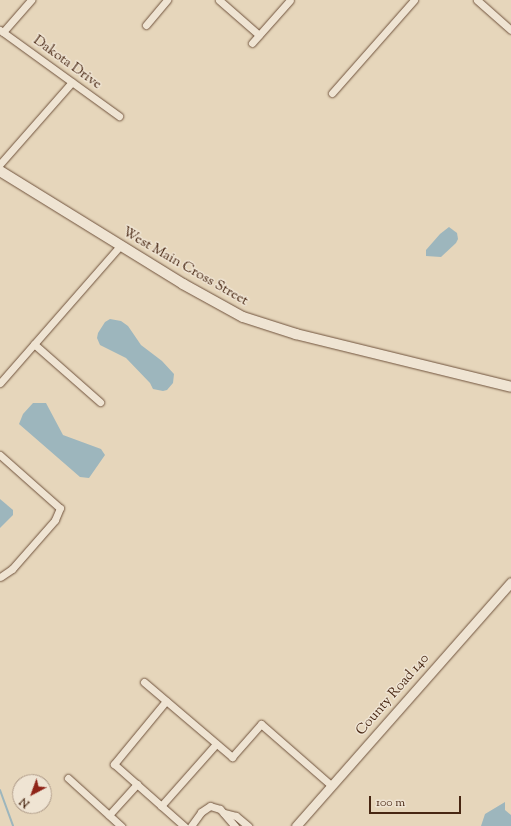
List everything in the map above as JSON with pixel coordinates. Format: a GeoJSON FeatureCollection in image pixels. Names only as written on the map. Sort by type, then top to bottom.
{"type":"FeatureCollection","features":[{"type":"Feature","properties":{"kind":"main road","name":"West Main Cross Street"},"geometry":{"type":"LineString","coordinates":[[0,171],[210,300],[256,322],[296,334],[511,387]]}},
{"type":"Feature","properties":{"kind":"street"},"geometry":{"type":"LineString","coordinates":[[1,31],[31,0]]}},
{"type":"Feature","properties":{"kind":"street"},"geometry":{"type":"LineString","coordinates":[[146,25],[167,0]]}},
{"type":"Feature","properties":{"kind":"street"},"geometry":{"type":"LineString","coordinates":[[219,0],[259,35]]}},
{"type":"Feature","properties":{"kind":"street"},"geometry":{"type":"LineString","coordinates":[[252,43],[290,0]]}},
{"type":"Feature","properties":{"kind":"street"},"geometry":{"type":"LineString","coordinates":[[332,93],[414,0]]}},
{"type":"Feature","properties":{"kind":"street"},"geometry":{"type":"LineString","coordinates":[[477,0],[511,30]]}},
{"type":"Feature","properties":{"kind":"street","name":"Dakota Drive"},"geometry":{"type":"LineString","coordinates":[[1,31],[119,116]]}},
{"type":"Feature","properties":{"kind":"street"},"geometry":{"type":"LineString","coordinates":[[0,164],[72,82]]}},
{"type":"Feature","properties":{"kind":"street"},"geometry":{"type":"LineString","coordinates":[[0,383],[121,245]]}},
{"type":"Feature","properties":{"kind":"street"},"geometry":{"type":"LineString","coordinates":[[34,344],[100,402]]}},
{"type":"Feature","properties":{"kind":"street"},"geometry":{"type":"LineString","coordinates":[[0,455],[60,508],[55,520],[12,569],[0,577]]}},
{"type":"Feature","properties":{"kind":"street","name":"County Road 140"},"geometry":{"type":"LineString","coordinates":[[296,826],[511,582]]}},
{"type":"Feature","properties":{"kind":"street"},"geometry":{"type":"LineString","coordinates":[[144,682],[232,757],[261,724],[332,786]]}},
{"type":"Feature","properties":{"kind":"street"},"geometry":{"type":"LineString","coordinates":[[166,701],[114,764],[184,826]]}},
{"type":"Feature","properties":{"kind":"street"},"geometry":{"type":"LineString","coordinates":[[161,806],[216,744]]}},
{"type":"Feature","properties":{"kind":"street"},"geometry":{"type":"LineString","coordinates":[[68,778],[121,826]]}},
{"type":"Feature","properties":{"kind":"street"},"geometry":{"type":"LineString","coordinates":[[109,815],[137,784]]}},
{"type":"Feature","properties":{"kind":"street"},"geometry":{"type":"LineString","coordinates":[[191,826],[201,812],[210,806],[224,813],[236,816],[248,826]]}},
{"type":"Feature","properties":{"kind":"street"},"geometry":{"type":"LineString","coordinates":[[224,813],[236,826]]}},
{"type":"Feature","properties":{"kind":"water"},"geometry":{"type":"Polygon","coordinates":[[[449,227],[457,233],[458,239],[456,243],[441,257],[426,256],[426,250],[440,234],[449,227]]]}},
{"type":"Feature","properties":{"kind":"water"},"geometry":{"type":"Polygon","coordinates":[[[110,319],[121,321],[128,326],[141,345],[162,361],[174,374],[173,383],[167,390],[163,391],[153,389],[150,383],[126,358],[100,345],[97,338],[98,333],[105,322],[110,319]]]}},
{"type":"Feature","properties":{"kind":"water"},"geometry":{"type":"Polygon","coordinates":[[[33,403],[46,403],[63,435],[101,449],[105,455],[89,478],[80,477],[19,424],[23,414],[33,403]]]}},
{"type":"Feature","properties":{"kind":"water"},"geometry":{"type":"Polygon","coordinates":[[[0,499],[13,510],[13,515],[0,528],[0,499]]]}},
{"type":"Feature","properties":{"kind":"water"},"geometry":{"type":"Polygon","coordinates":[[[505,802],[505,810],[511,815],[511,826],[481,826],[485,814],[505,802]]]}},
{"type":"Feature","properties":{"kind":"waterway"},"geometry":{"type":"LineString","coordinates":[[0,790],[13,826]]}}]}
